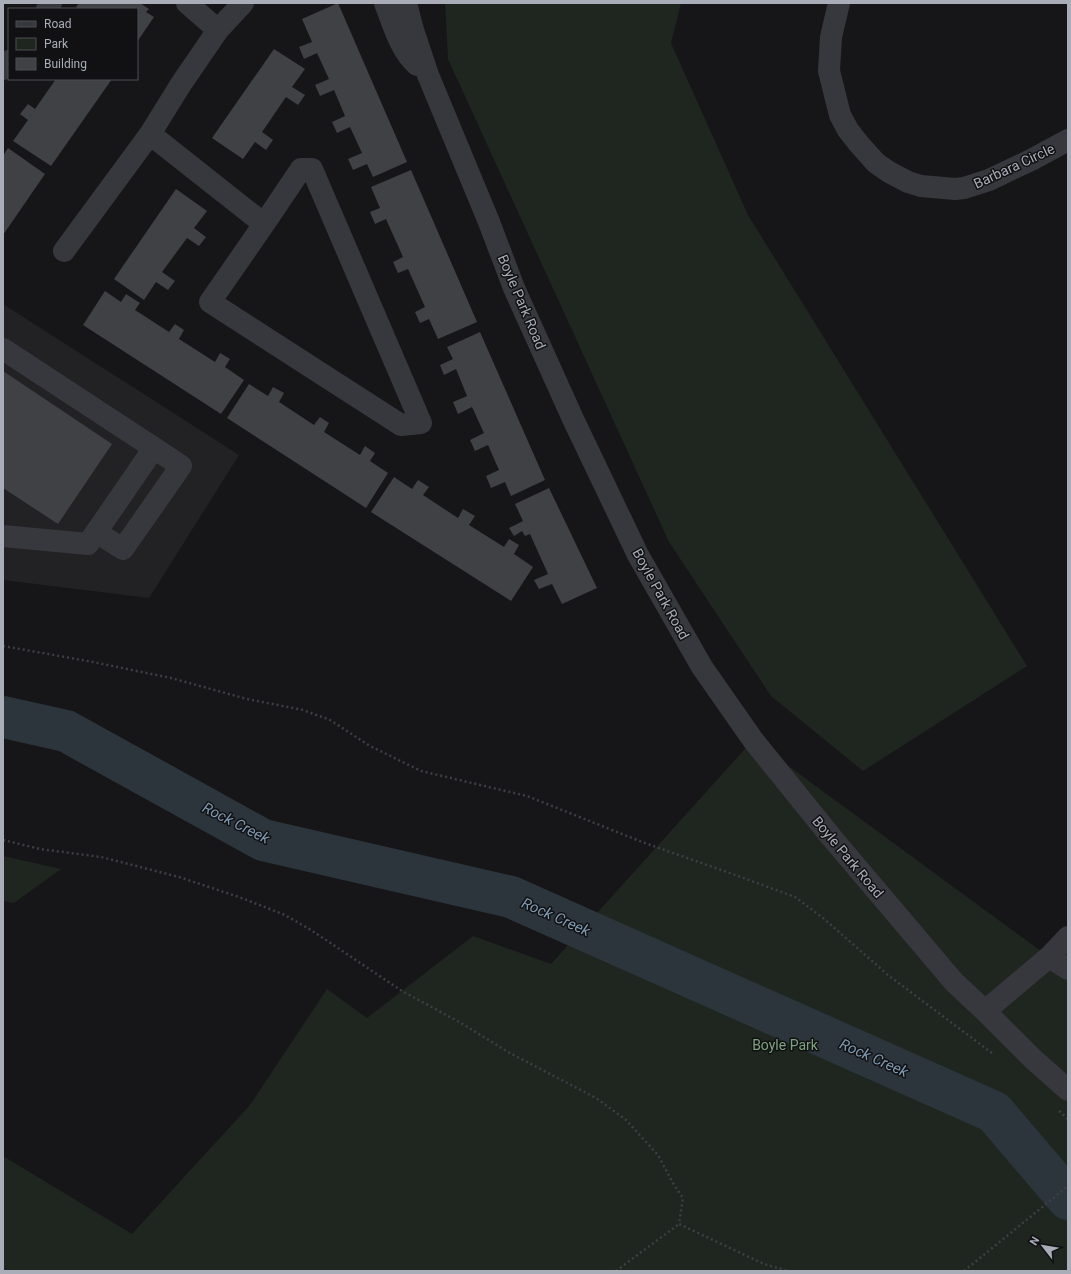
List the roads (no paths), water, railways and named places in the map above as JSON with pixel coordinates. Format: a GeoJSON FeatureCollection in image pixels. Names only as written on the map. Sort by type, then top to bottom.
{"type":"FeatureCollection","features":[{"type":"Feature","properties":{"kind":"street"},"geometry":{"type":"LineString","coordinates":[[187,3],[218,30]]}},
{"type":"Feature","properties":{"kind":"street"},"geometry":{"type":"LineString","coordinates":[[64,251],[150,134],[181,84],[218,30],[243,3]]}},
{"type":"Feature","properties":{"kind":"street"},"geometry":{"type":"LineString","coordinates":[[385,3],[406,52],[413,62],[428,75]]}},
{"type":"Feature","properties":{"kind":"street","name":"Boyle Park Road"},"geometry":{"type":"LineString","coordinates":[[406,3],[428,75],[490,222],[514,288],[573,419],[638,554],[702,667],[753,740],[832,838],[954,982],[985,1010],[1033,1059],[1068,1090]]}},
{"type":"Feature","properties":{"kind":"street","name":"Barbara Circle"},"geometry":{"type":"LineString","coordinates":[[839,3],[831,37],[829,71],[840,115],[858,144],[876,163],[889,172],[908,182],[922,186],[955,189],[964,188],[989,180],[1068,140]]}},
{"type":"Feature","properties":{"kind":"street"},"geometry":{"type":"LineString","coordinates":[[150,134],[264,224]]}},
{"type":"Feature","properties":{"kind":"street"},"geometry":{"type":"LineString","coordinates":[[312,169],[421,423],[401,425],[210,302],[264,224],[301,170],[312,169]]}},
{"type":"Feature","properties":{"kind":"street"},"geometry":{"type":"LineString","coordinates":[[3,349],[181,466],[123,548],[96,532]]}},
{"type":"Feature","properties":{"kind":"street"},"geometry":{"type":"LineString","coordinates":[[3,536],[88,544],[154,448]]}},
{"type":"Feature","properties":{"kind":"street"},"geometry":{"type":"LineString","coordinates":[[985,1010],[1049,957],[1068,937]]}},
{"type":"Feature","properties":{"kind":"street"},"geometry":{"type":"LineString","coordinates":[[1049,957],[1068,969]]}},
{"type":"Feature","properties":{"kind":"waterway","name":"Rock Creek"},"geometry":{"type":"LineString","coordinates":[[3,717],[66,731],[263,840],[511,897],[994,1112],[1068,1199]]}},
{"type":"Feature","properties":{"kind":"park label","name":"Boyle Park"},"geometry":{"type":"Point","coordinates":[785,1045]}}]}
